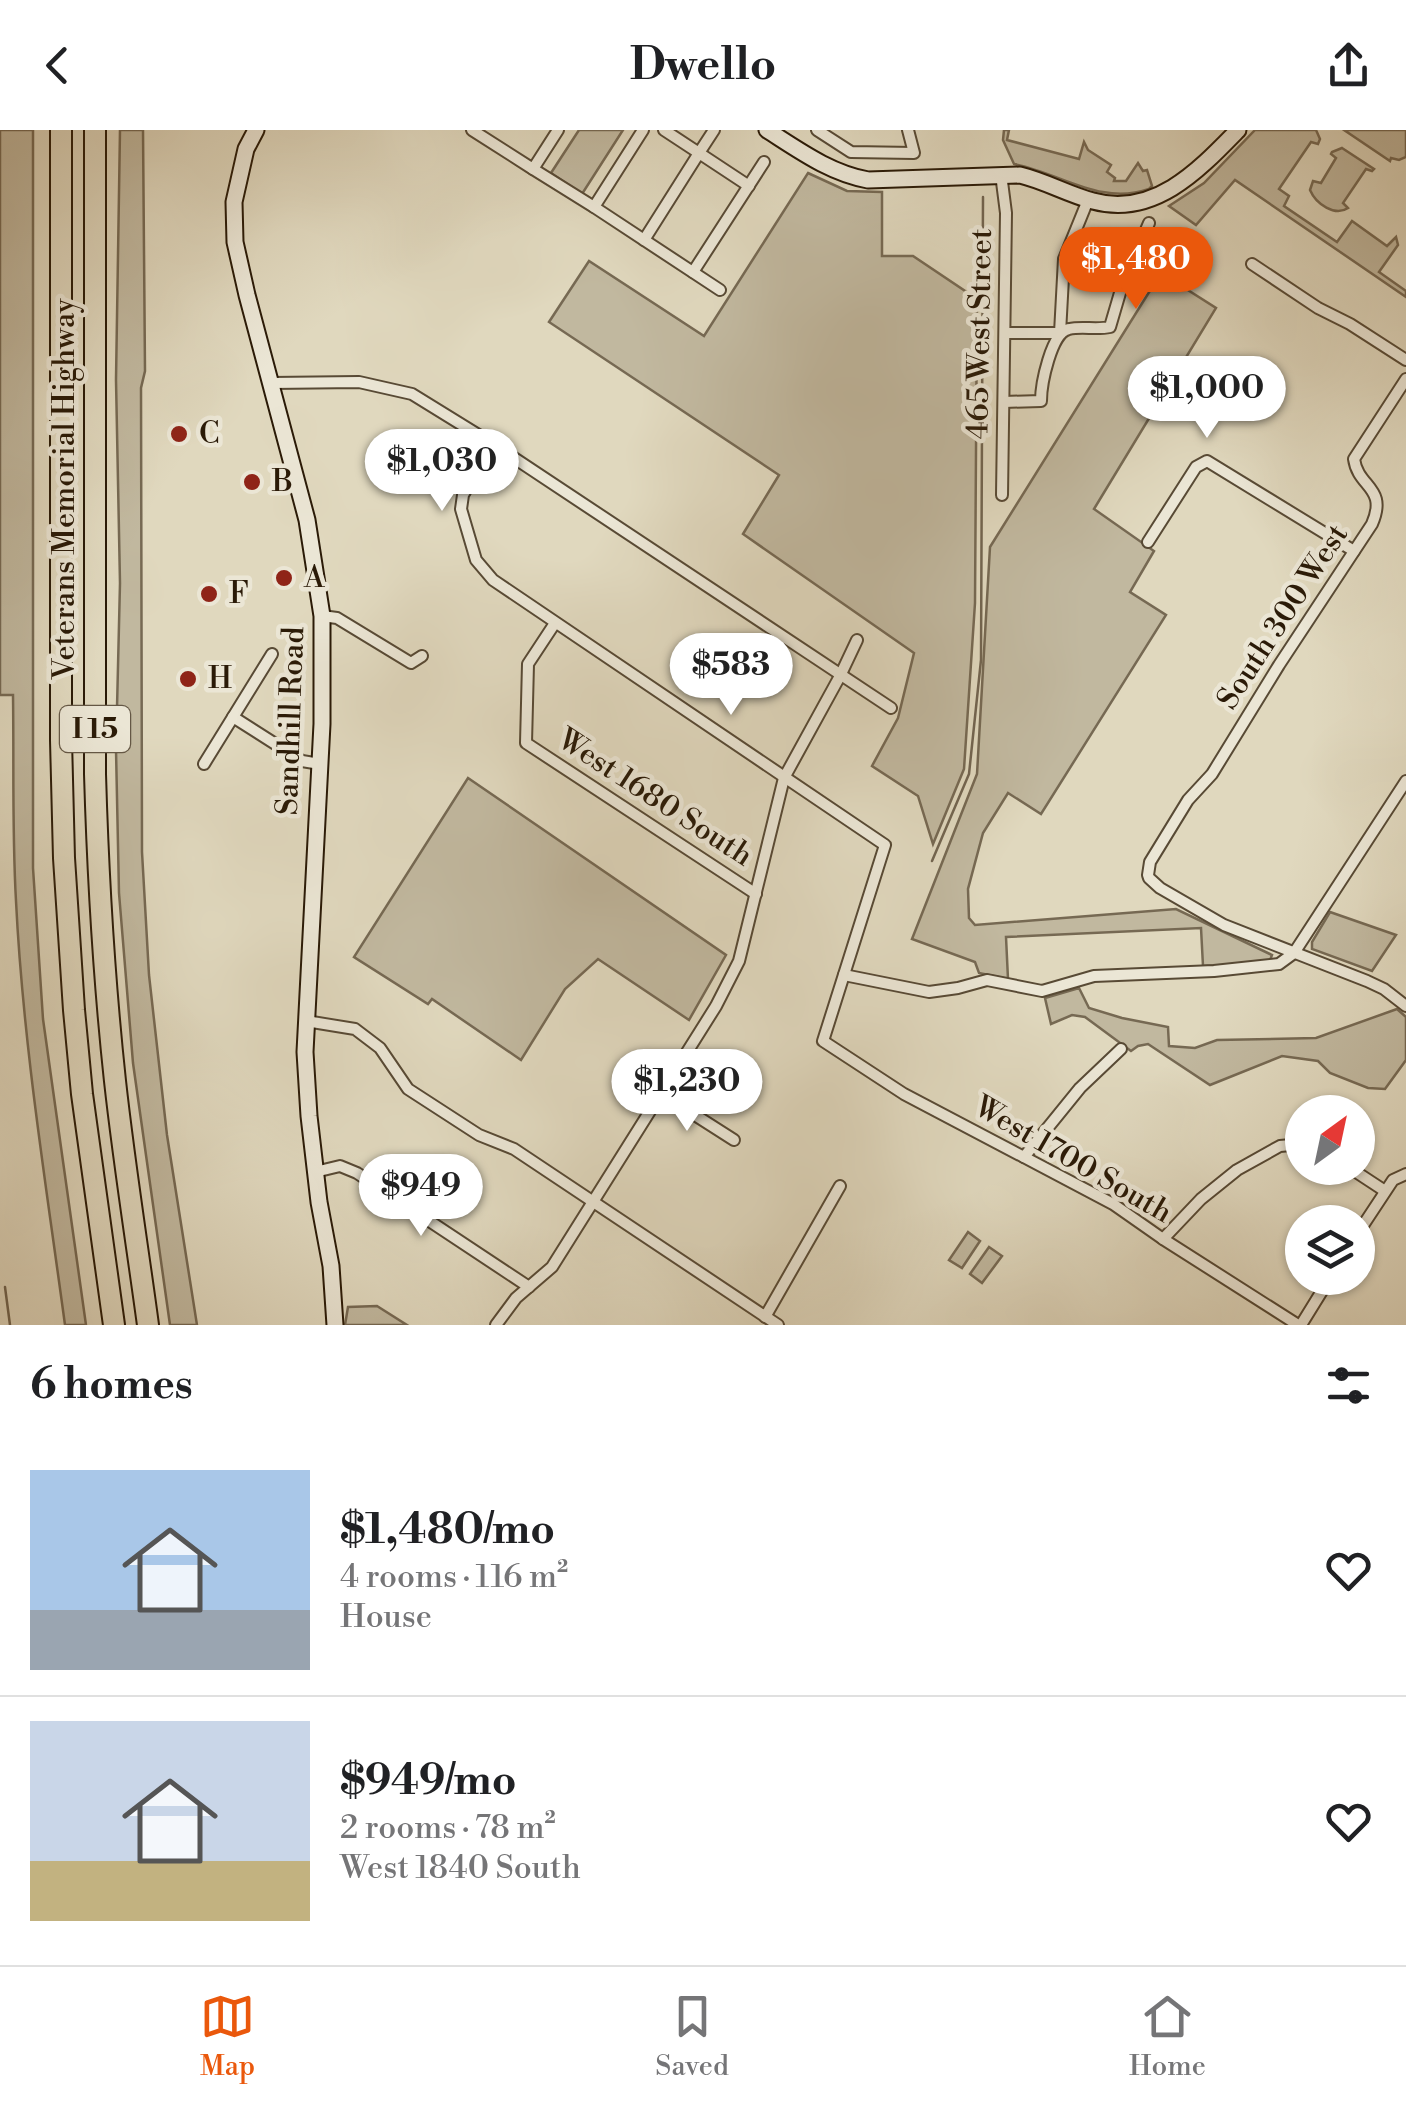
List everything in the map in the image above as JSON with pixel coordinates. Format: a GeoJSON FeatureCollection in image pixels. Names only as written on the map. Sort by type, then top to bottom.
{"type":"FeatureCollection","features":[{"type":"Feature","properties":{"kind":"highway","name":"Veterans Memorial Highway"},"geometry":{"type":"LineString","coordinates":[[61,130],[61,757],[65,875],[82,1094],[114,1325]]}},
{"type":"Feature","properties":{"kind":"highway","name":"Veterans Memorial Highway"},"geometry":{"type":"LineString","coordinates":[[95,130],[98,863],[115,1086],[148,1325]]}},
{"type":"Feature","properties":{"kind":"street","name":"Sandhill Road"},"geometry":{"type":"LineString","coordinates":[[256,130],[246,149],[234,202],[235,242],[307,520],[322,616],[320,764],[306,1078],[335,1325]]}},
{"type":"Feature","properties":{"kind":"street"},"geometry":{"type":"LineString","coordinates":[[533,169],[558,130]]}},
{"type":"Feature","properties":{"kind":"street"},"geometry":{"type":"LineString","coordinates":[[594,207],[642,130]]}},
{"type":"Feature","properties":{"kind":"street"},"geometry":{"type":"LineString","coordinates":[[664,130],[749,186]]}},
{"type":"Feature","properties":{"kind":"street"},"geometry":{"type":"LineString","coordinates":[[644,240],[714,130]]}},
{"type":"Feature","properties":{"kind":"street"},"geometry":{"type":"LineString","coordinates":[[767,130],[813,160],[854,178],[1002,174],[1039,179],[1107,204],[1166,193],[1187,180],[1238,130]]}},
{"type":"Feature","properties":{"kind":"street"},"geometry":{"type":"LineString","coordinates":[[817,130],[851,152],[914,153],[908,130]]}},
{"type":"Feature","properties":{"kind":"street"},"geometry":{"type":"LineString","coordinates":[[481,132],[720,290]]}},
{"type":"Feature","properties":{"kind":"street"},"geometry":{"type":"LineString","coordinates":[[693,272],[764,162]]}},
{"type":"Feature","properties":{"kind":"street","name":"465 West Street"},"geometry":{"type":"LineString","coordinates":[[1002,174],[1006,212],[1002,494]]}},
{"type":"Feature","properties":{"kind":"street"},"geometry":{"type":"LineString","coordinates":[[1060,333],[1064,260],[1088,200]]}},
{"type":"Feature","properties":{"kind":"street"},"geometry":{"type":"LineString","coordinates":[[1004,402],[1041,401],[1041,389],[1060,333],[1068,328],[1110,327],[1122,286],[1150,223]]}},
{"type":"Feature","properties":{"kind":"street"},"geometry":{"type":"LineString","coordinates":[[1252,264],[1406,360]]}},
{"type":"Feature","properties":{"kind":"street"},"geometry":{"type":"LineString","coordinates":[[1005,333],[1060,333]]}},
{"type":"Feature","properties":{"kind":"street","name":"South 300 West"},"geometry":{"type":"LineString","coordinates":[[1294,953],[1224,925],[1160,888],[1149,878],[1150,862],[1183,808],[1212,774],[1372,524],[1377,506],[1373,489],[1354,466],[1354,459],[1406,379]]}},
{"type":"Feature","properties":{"kind":"street"},"geometry":{"type":"LineString","coordinates":[[271,383],[360,382],[412,394],[890,708]]}},
{"type":"Feature","properties":{"kind":"street"},"geometry":{"type":"LineString","coordinates":[[493,444],[463,495],[462,509],[476,560],[493,580],[884,845],[844,976],[929,992],[987,980],[1042,991],[1105,974],[1214,972],[1279,964],[1294,953],[1406,780]]}},
{"type":"Feature","properties":{"kind":"street"},"geometry":{"type":"LineString","coordinates":[[1148,542],[1203,462],[1212,463],[1354,551]]}},
{"type":"Feature","properties":{"kind":"street"},"geometry":{"type":"LineString","coordinates":[[322,616],[337,618],[411,663],[422,656]]}},
{"type":"Feature","properties":{"kind":"street","name":"West 1680 South"},"geometry":{"type":"LineString","coordinates":[[555,624],[528,664],[526,743],[756,894]]}},
{"type":"Feature","properties":{"kind":"street"},"geometry":{"type":"LineString","coordinates":[[496,1325],[509,1306],[552,1267],[716,1006],[739,960],[784,778],[857,640]]}},
{"type":"Feature","properties":{"kind":"street"},"geometry":{"type":"LineString","coordinates":[[204,764],[272,654]]}},
{"type":"Feature","properties":{"kind":"street"},"geometry":{"type":"LineString","coordinates":[[233,717],[302,761],[320,764]]}},
{"type":"Feature","properties":{"kind":"street"},"geometry":{"type":"LineString","coordinates":[[1294,953],[1367,980],[1406,1006]]}},
{"type":"Feature","properties":{"kind":"street","name":"West 1700 South"},"geometry":{"type":"LineString","coordinates":[[844,976],[823,1041],[904,1094],[1113,1204],[1163,1240],[1300,1325]]}},
{"type":"Feature","properties":{"kind":"street"},"geometry":{"type":"LineString","coordinates":[[306,1021],[355,1029],[380,1048],[408,1088],[479,1134],[514,1149],[778,1325]]}},
{"type":"Feature","properties":{"kind":"street"},"geometry":{"type":"LineString","coordinates":[[1024,1157],[1080,1088],[1121,1049]]}},
{"type":"Feature","properties":{"kind":"street"},"geometry":{"type":"LineString","coordinates":[[662,1094],[734,1140]]}},
{"type":"Feature","properties":{"kind":"street"},"geometry":{"type":"LineString","coordinates":[[1163,1240],[1202,1198],[1237,1170],[1285,1146]]}},
{"type":"Feature","properties":{"kind":"street"},"geometry":{"type":"LineString","coordinates":[[315,1172],[340,1166],[356,1173],[530,1287]]}},
{"type":"Feature","properties":{"kind":"street"},"geometry":{"type":"LineString","coordinates":[[1375,1207],[1393,1180],[1406,1174]]}},
{"type":"Feature","properties":{"kind":"street"},"geometry":{"type":"LineString","coordinates":[[1375,1184],[1385,1191]]}},
{"type":"Feature","properties":{"kind":"street"},"geometry":{"type":"LineString","coordinates":[[765,1316],[840,1186]]}},
{"type":"Feature","properties":{"kind":"street"},"geometry":{"type":"LineString","coordinates":[[1300,1325],[1319,1295]]}},
{"type":"Feature","properties":{"kind":"shaded area"},"geometry":{"type":"Polygon","coordinates":[[[0,130],[33,130],[33,868],[43,1019],[86,1325],[65,1325],[43,1166],[19,954],[13,695],[0,695],[0,130]]]}},
{"type":"Feature","properties":{"kind":"shaded area"},"geometry":{"type":"Polygon","coordinates":[[[120,130],[143,130],[142,852],[149,975],[167,1135],[197,1325],[170,1325],[133,1063],[119,893],[116,380],[120,130]]]}},
{"type":"Feature","properties":{"kind":"shaded area"},"geometry":{"type":"Polygon","coordinates":[[[579,130],[623,130],[582,194],[551,173],[579,130]]]}},
{"type":"Feature","properties":{"kind":"shaded area"},"geometry":{"type":"Polygon","coordinates":[[[1004,130],[1009,130],[1007,140],[1079,159],[1084,142],[1088,150],[1111,165],[1107,172],[1114,181],[1126,181],[1138,163],[1143,171],[1147,170],[1152,186],[1114,194],[1014,164],[1003,140],[1004,130]]]}},
{"type":"Feature","properties":{"kind":"shaded area"},"geometry":{"type":"Polygon","coordinates":[[[1255,130],[1316,130],[1318,144],[1311,142],[1279,189],[1289,196],[1284,206],[1337,242],[1352,221],[1387,246],[1396,237],[1398,245],[1379,272],[1406,291],[1406,297],[1235,180],[1196,225],[1169,206],[1204,183],[1255,130]]]}},
{"type":"Feature","properties":{"kind":"shaded area"},"geometry":{"type":"Polygon","coordinates":[[[1344,130],[1406,130],[1406,157],[1390,161],[1344,130]]]}},
{"type":"Feature","properties":{"kind":"shaded area"},"geometry":{"type":"Polygon","coordinates":[[[1342,148],[1374,169],[1366,169],[1343,203],[1348,208],[1337,211],[1321,204],[1310,190],[1313,181],[1321,183],[1336,158],[1332,152],[1342,148]]]}},
{"type":"Feature","properties":{"kind":"shaded area"},"geometry":{"type":"Polygon","coordinates":[[[808,173],[847,191],[882,192],[882,256],[913,256],[977,299],[975,603],[964,769],[933,844],[918,796],[872,766],[898,718],[914,653],[743,534],[779,475],[549,322],[589,261],[704,336],[808,173]]]}},
{"type":"Feature","properties":{"kind":"shaded area"},"geometry":{"type":"Polygon","coordinates":[[[1161,273],[1216,308],[1094,509],[1154,551],[1130,592],[1166,615],[1041,814],[1008,793],[983,833],[968,889],[969,918],[975,925],[1176,909],[1272,955],[1269,963],[1203,966],[1201,928],[1006,937],[1008,979],[979,973],[975,962],[912,939],[977,774],[990,547],[1161,273]]]}},
{"type":"Feature","properties":{"kind":"shaded area"},"geometry":{"type":"Polygon","coordinates":[[[468,778],[726,955],[689,1020],[598,959],[565,989],[521,1060],[432,999],[428,1004],[354,957],[468,778]]]}},
{"type":"Feature","properties":{"kind":"shaded area"},"geometry":{"type":"Polygon","coordinates":[[[1330,912],[1396,935],[1372,971],[1312,949],[1312,942],[1330,912]]]}},
{"type":"Feature","properties":{"kind":"shaded area"},"geometry":{"type":"Polygon","coordinates":[[[1079,988],[1089,1008],[1168,1027],[1169,1046],[1195,1048],[1217,1040],[1316,1038],[1397,1009],[1406,1017],[1406,1060],[1385,1089],[1368,1088],[1330,1073],[1318,1061],[1282,1056],[1210,1085],[1148,1044],[1131,1051],[1085,1017],[1072,1015],[1051,1024],[1045,998],[1079,988]]]}},
{"type":"Feature","properties":{"kind":"shaded area"},"geometry":{"type":"Polygon","coordinates":[[[968,1232],[980,1241],[962,1268],[949,1260],[968,1232]]]}},
{"type":"Feature","properties":{"kind":"shaded area"},"geometry":{"type":"Polygon","coordinates":[[[989,1247],[1002,1256],[982,1283],[970,1274],[989,1247]]]}},
{"type":"Feature","properties":{"kind":"shaded area"},"geometry":{"type":"Polygon","coordinates":[[[377,1306],[407,1325],[345,1325],[348,1307],[377,1306]]]}},
{"type":"Feature","properties":{"kind":"waterway"},"geometry":{"type":"LineString","coordinates":[[932,861],[969,774],[981,660],[983,197]]}},
{"type":"Feature","properties":{"kind":"waterway"},"geometry":{"type":"LineString","coordinates":[[5,1287],[10,1325]]}},
{"type":"Feature","properties":{"kind":"place","name":"C"},"geometry":{"type":"Point","coordinates":[179,434]}},
{"type":"Feature","properties":{"kind":"place","name":"B"},"geometry":{"type":"Point","coordinates":[252,482]}},
{"type":"Feature","properties":{"kind":"place","name":"A"},"geometry":{"type":"Point","coordinates":[284,578]}},
{"type":"Feature","properties":{"kind":"place","name":"F"},"geometry":{"type":"Point","coordinates":[209,594]}},
{"type":"Feature","properties":{"kind":"place","name":"H"},"geometry":{"type":"Point","coordinates":[188,679]}}]}
